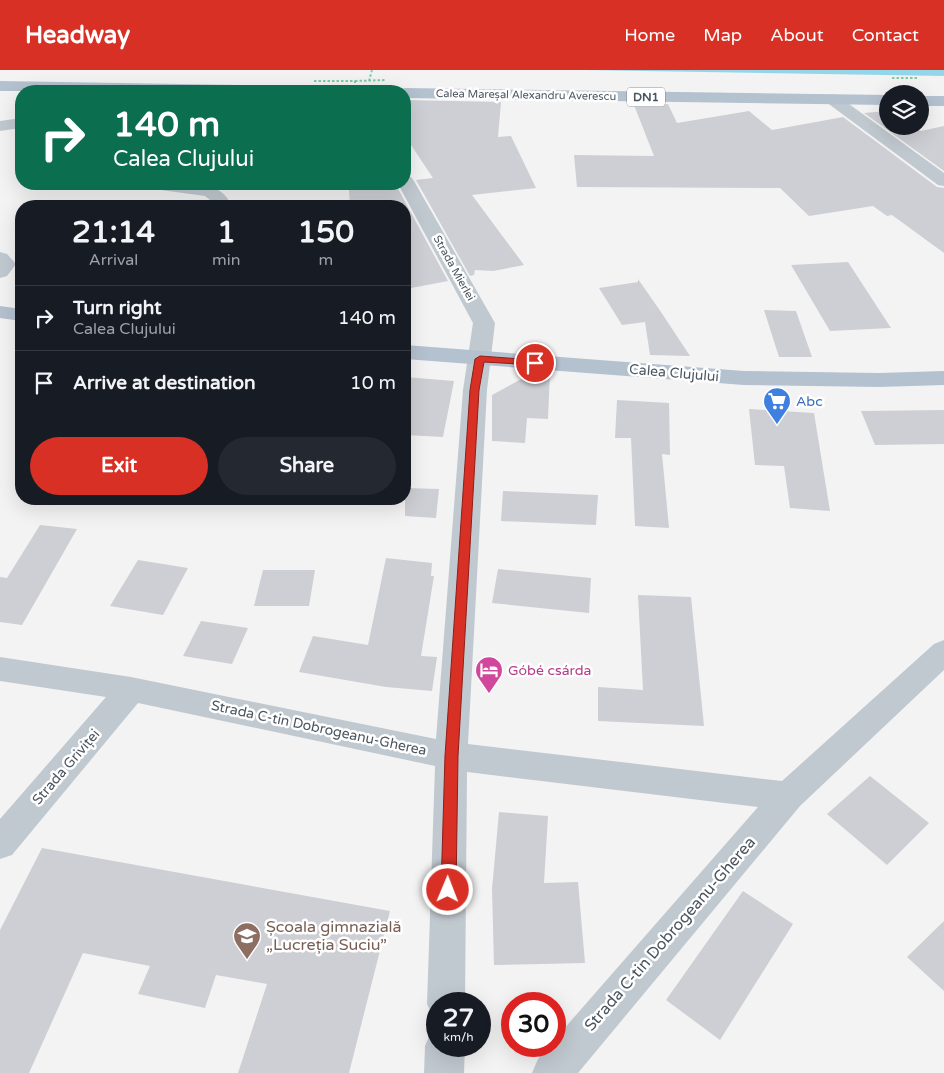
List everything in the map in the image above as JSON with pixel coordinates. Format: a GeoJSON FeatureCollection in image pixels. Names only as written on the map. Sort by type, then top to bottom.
{"type":"FeatureCollection","features":[{"type":"Feature","properties":{"kind":"main road"},"geometry":{"type":"LineString","coordinates":[[0,86],[15,86]]}},
{"type":"Feature","properties":{"kind":"main road","name":"Calea Mareșal Alexandru Averescu"},"geometry":{"type":"LineString","coordinates":[[411,93],[879,100]]}},
{"type":"Feature","properties":{"kind":"main road"},"geometry":{"type":"LineString","coordinates":[[929,101],[944,101]]}},
{"type":"Feature","properties":{"kind":"main road"},"geometry":{"type":"LineString","coordinates":[[0,312],[15,314]]}},
{"type":"Feature","properties":{"kind":"main road","name":"Calea Clujului"},"geometry":{"type":"LineString","coordinates":[[411,353],[744,378],[879,380],[944,378]]}},
{"type":"Feature","properties":{"kind":"street"},"geometry":{"type":"LineString","coordinates":[[832,100],[944,181]]}},
{"type":"Feature","properties":{"kind":"street"},"geometry":{"type":"LineString","coordinates":[[0,126],[15,124]]}},
{"type":"Feature","properties":{"kind":"street"},"geometry":{"type":"LineString","coordinates":[[202,190],[210,191],[219,200]]}},
{"type":"Feature","properties":{"kind":"street","name":"Strada Mierlei"},"geometry":{"type":"LineString","coordinates":[[410,190],[484,323],[475,390],[451,756],[446,992]]}},
{"type":"Feature","properties":{"kind":"street"},"geometry":{"type":"LineString","coordinates":[[0,258],[6,264],[0,272]]}},
{"type":"Feature","properties":{"kind":"street","name":"Strada C-tin Dobrogeanu-Gherea"},"geometry":{"type":"LineString","coordinates":[[552,1073],[788,796],[944,652]]}},
{"type":"Feature","properties":{"kind":"street","name":"Strada C-tin Dobrogeanu-Gherea"},"geometry":{"type":"LineString","coordinates":[[0,669],[131,689],[451,756],[788,796]]}},
{"type":"Feature","properties":{"kind":"street","name":"Strada Griviței"},"geometry":{"type":"LineString","coordinates":[[0,844],[131,689]]}},
{"type":"Feature","properties":{"kind":"street"},"geometry":{"type":"LineString","coordinates":[[444,1073],[445,1057]]}},
{"type":"Feature","properties":{"kind":"path"},"geometry":{"type":"LineString","coordinates":[[369,80],[372,70]]}},
{"type":"Feature","properties":{"kind":"water"},"geometry":{"type":"Polygon","coordinates":[[[584,70],[944,70],[944,76],[584,70]]]}},
{"type":"Feature","properties":{"kind":"building"},"geometry":{"type":"Polygon","coordinates":[[[411,100],[501,102],[498,137],[511,136],[536,188],[472,195],[524,265],[493,271],[475,270],[474,275],[470,276],[416,180],[433,178],[411,145],[411,100]]]}},
{"type":"Feature","properties":{"kind":"building"},"geometry":{"type":"Polygon","coordinates":[[[668,104],[677,123],[749,111],[772,130],[843,117],[937,187],[944,188],[944,253],[892,215],[887,216],[873,206],[809,216],[780,188],[577,187],[574,155],[654,156],[634,105],[668,104]]]}},
{"type":"Feature","properties":{"kind":"building"},"geometry":{"type":"Polygon","coordinates":[[[879,112],[879,124],[864,113],[879,112]]]}},
{"type":"Feature","properties":{"kind":"building"},"geometry":{"type":"Polygon","coordinates":[[[944,126],[944,171],[894,135],[929,135],[929,129],[944,126]]]}},
{"type":"Feature","properties":{"kind":"building"},"geometry":{"type":"Polygon","coordinates":[[[349,190],[399,190],[404,200],[350,200],[349,190]]]}},
{"type":"Feature","properties":{"kind":"building"},"geometry":{"type":"Polygon","coordinates":[[[411,213],[448,281],[411,288],[411,213]]]}},
{"type":"Feature","properties":{"kind":"building"},"geometry":{"type":"Polygon","coordinates":[[[848,262],[891,328],[830,331],[791,265],[848,262]]]}},
{"type":"Feature","properties":{"kind":"building"},"geometry":{"type":"Polygon","coordinates":[[[638,279],[690,356],[650,355],[645,322],[622,325],[599,288],[638,282],[638,279]]]}},
{"type":"Feature","properties":{"kind":"building"},"geometry":{"type":"Polygon","coordinates":[[[764,310],[796,311],[812,357],[779,357],[764,310]]]}},
{"type":"Feature","properties":{"kind":"building"},"geometry":{"type":"Polygon","coordinates":[[[536,371],[550,372],[548,419],[527,418],[525,443],[492,441],[492,395],[536,371]]]}},
{"type":"Feature","properties":{"kind":"building"},"geometry":{"type":"Polygon","coordinates":[[[411,377],[454,381],[443,437],[411,435],[411,377]]]}},
{"type":"Feature","properties":{"kind":"building"},"geometry":{"type":"Polygon","coordinates":[[[617,400],[669,403],[670,455],[662,454],[669,528],[635,526],[631,438],[615,438],[617,400]]]}},
{"type":"Feature","properties":{"kind":"building"},"geometry":{"type":"Polygon","coordinates":[[[749,409],[814,413],[830,511],[790,508],[784,466],[755,465],[749,409]]]}},
{"type":"Feature","properties":{"kind":"building"},"geometry":{"type":"Polygon","coordinates":[[[944,410],[944,444],[875,445],[861,411],[944,410]]]}},
{"type":"Feature","properties":{"kind":"building"},"geometry":{"type":"Polygon","coordinates":[[[411,488],[439,489],[436,518],[405,516],[405,505],[411,505],[411,488]]]}},
{"type":"Feature","properties":{"kind":"building"},"geometry":{"type":"Polygon","coordinates":[[[503,491],[598,495],[596,525],[501,521],[503,491]]]}},
{"type":"Feature","properties":{"kind":"building"},"geometry":{"type":"Polygon","coordinates":[[[40,525],[77,529],[22,625],[0,622],[0,577],[7,578],[40,525]]]}},
{"type":"Feature","properties":{"kind":"building"},"geometry":{"type":"Polygon","coordinates":[[[386,558],[432,563],[431,576],[434,576],[421,656],[437,657],[432,691],[386,687],[299,672],[313,636],[368,645],[386,558]]]}},
{"type":"Feature","properties":{"kind":"building"},"geometry":{"type":"Polygon","coordinates":[[[138,560],[188,568],[163,615],[110,606],[138,560]]]}},
{"type":"Feature","properties":{"kind":"building"},"geometry":{"type":"Polygon","coordinates":[[[498,569],[591,578],[589,613],[492,603],[498,569]]]}},
{"type":"Feature","properties":{"kind":"building"},"geometry":{"type":"Polygon","coordinates":[[[263,570],[315,570],[309,606],[254,606],[263,570]]]}},
{"type":"Feature","properties":{"kind":"building"},"geometry":{"type":"Polygon","coordinates":[[[638,595],[691,597],[704,726],[598,721],[598,687],[643,690],[638,595]]]}},
{"type":"Feature","properties":{"kind":"building"},"geometry":{"type":"Polygon","coordinates":[[[201,621],[248,628],[232,664],[183,656],[201,621]]]}},
{"type":"Feature","properties":{"kind":"building"},"geometry":{"type":"Polygon","coordinates":[[[870,776],[929,823],[887,865],[827,814],[870,776]]]}},
{"type":"Feature","properties":{"kind":"building"},"geometry":{"type":"Polygon","coordinates":[[[499,812],[548,816],[544,883],[578,882],[585,963],[494,965],[492,889],[499,812]]]}},
{"type":"Feature","properties":{"kind":"building","name":"Școala gimnazială „Lucreția Suciu”"},"geometry":{"type":"Polygon","coordinates":[[[42,848],[390,911],[349,1073],[238,1073],[267,984],[216,975],[205,1008],[138,994],[150,966],[83,953],[29,1073],[0,1073],[0,930],[42,848]]]}},
{"type":"Feature","properties":{"kind":"building"},"geometry":{"type":"Polygon","coordinates":[[[743,891],[793,924],[720,1040],[666,1000],[743,891]]]}},
{"type":"Feature","properties":{"kind":"building"},"geometry":{"type":"Polygon","coordinates":[[[944,921],[944,991],[907,957],[944,921]]]}},
{"type":"Feature","properties":{"kind":"place","name":"Abc"},"geometry":{"type":"Point","coordinates":[777,425]}},
{"type":"Feature","properties":{"kind":"place","name":"Góbé csárda"},"geometry":{"type":"Point","coordinates":[489,694]}},
{"type":"Feature","properties":{"kind":"place","name":"Școala gimnazială „Lucreția Suciu”"},"geometry":{"type":"Point","coordinates":[247,960]}},
{"type":"Feature","properties":{"kind":"route"},"geometry":{"type":"LineString","coordinates":[[448,890],[451,756],[475,390],[480,359],[535,363]]}}]}
